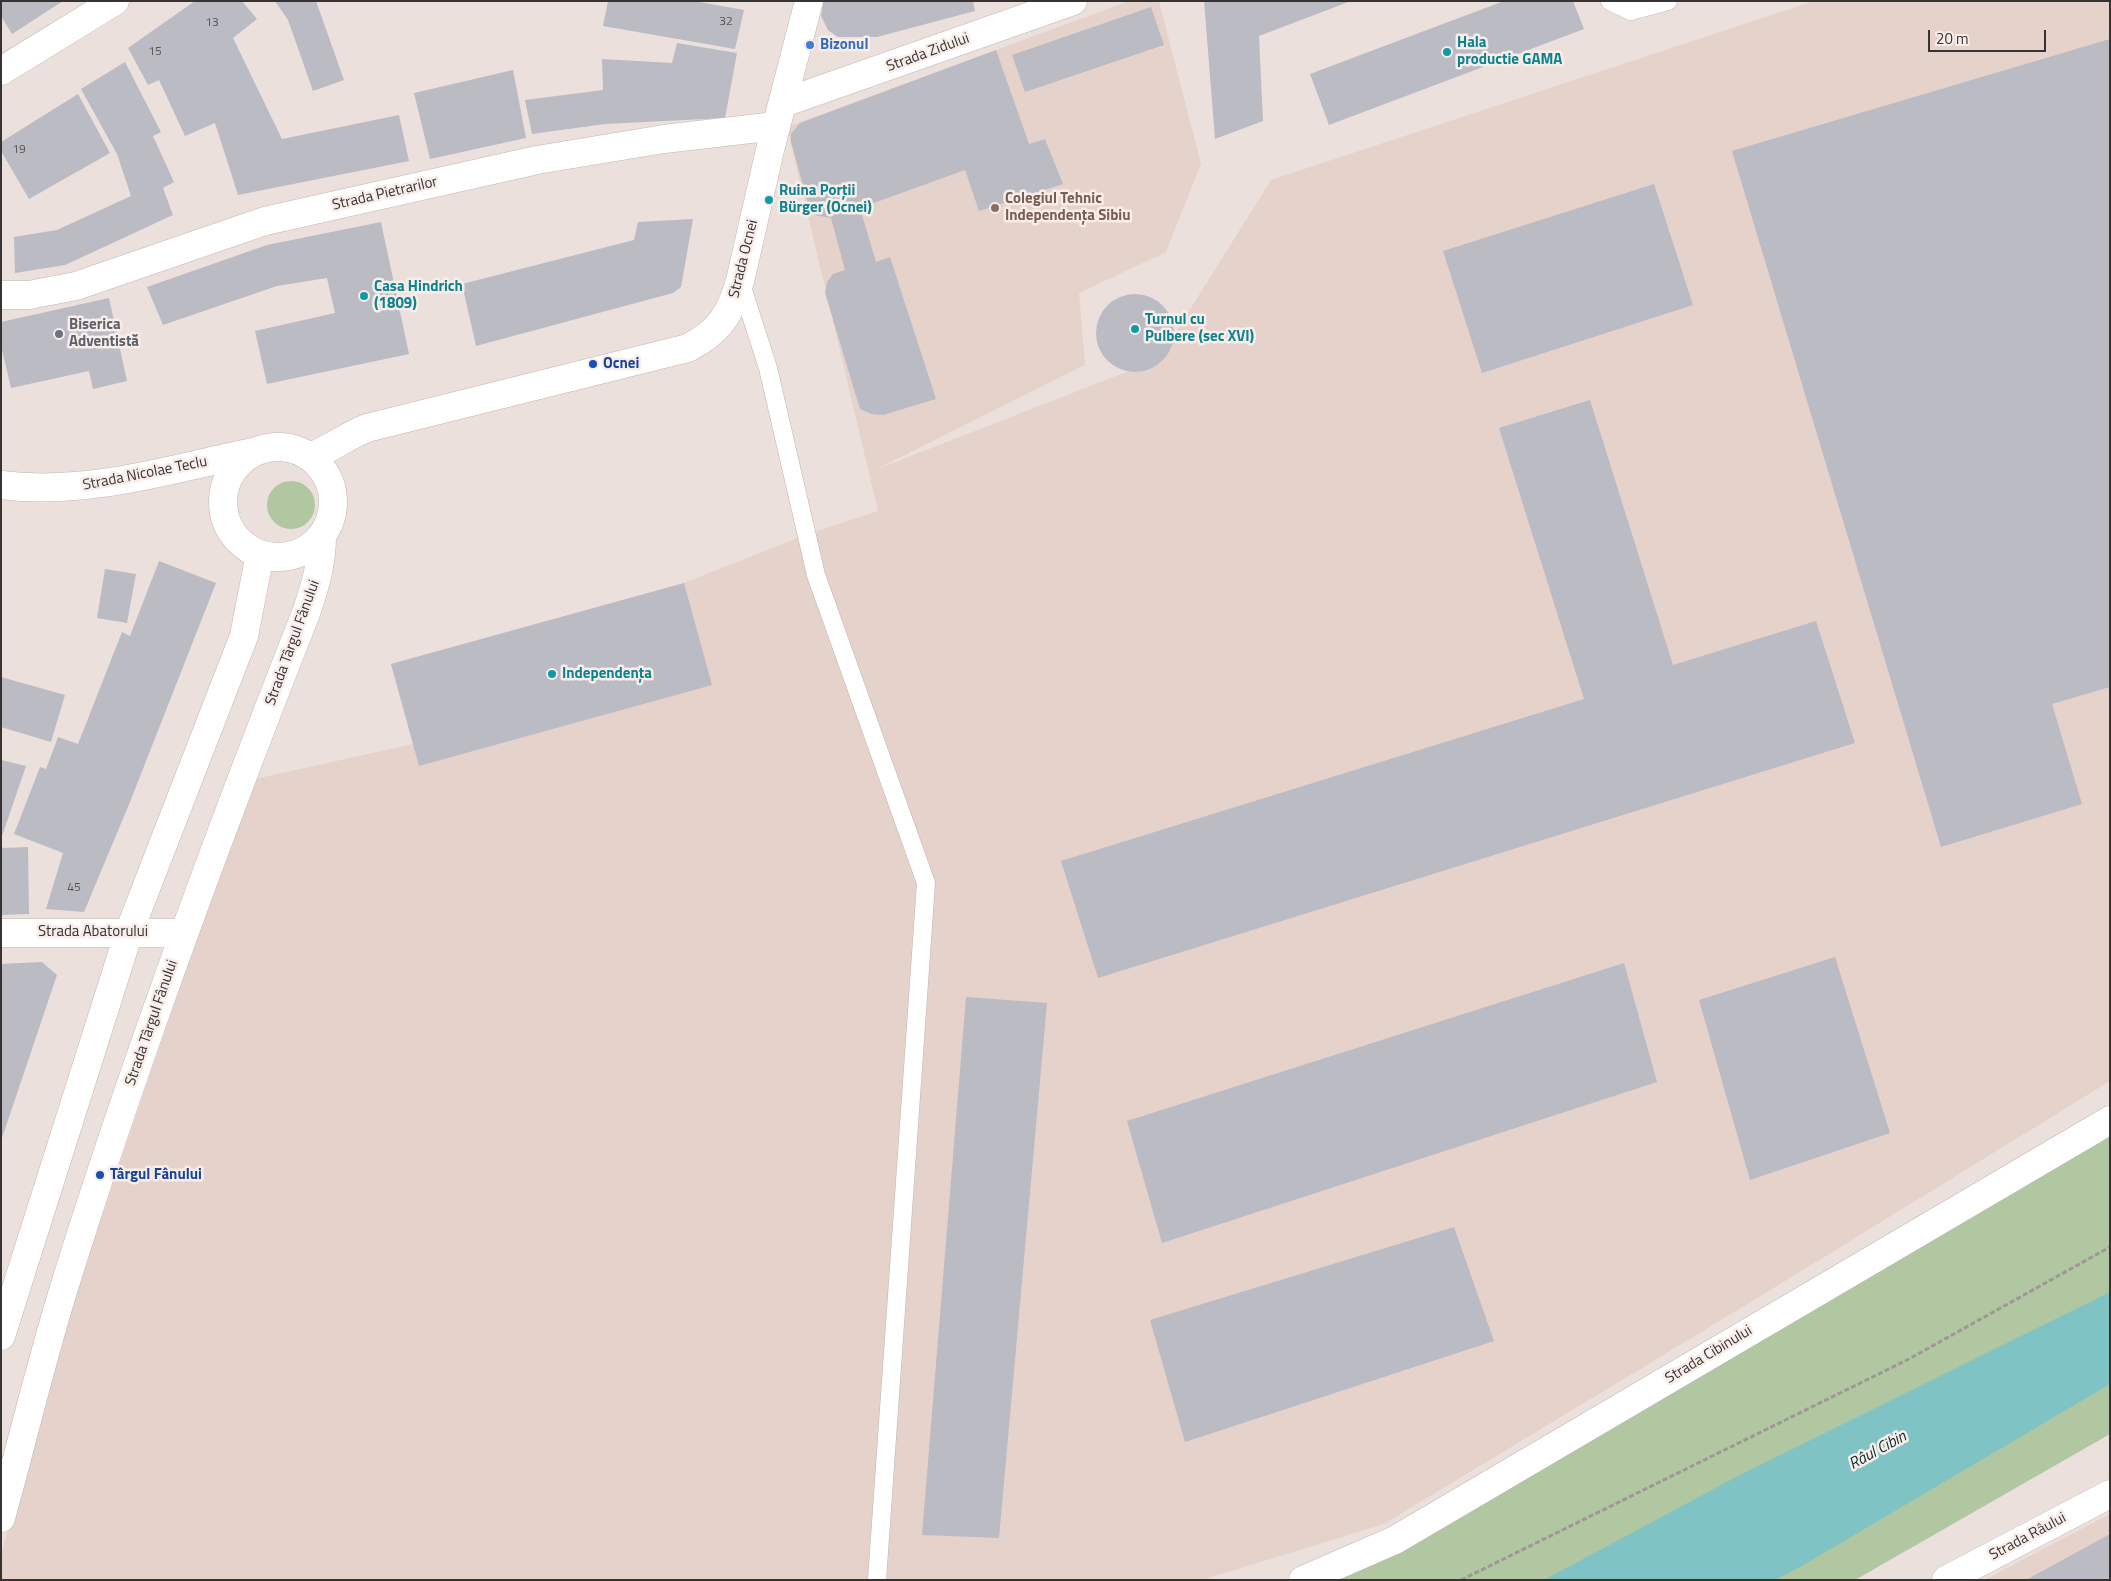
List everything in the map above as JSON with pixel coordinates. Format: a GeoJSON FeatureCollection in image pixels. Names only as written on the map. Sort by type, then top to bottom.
{"type":"FeatureCollection","features":[{"type":"Feature","properties":{"kind":"main road"},"geometry":{"type":"LineString","coordinates":[[1,71],[115,1]]}},
{"type":"Feature","properties":{"kind":"main road","name":"Strada Ocnei"},"geometry":{"type":"LineString","coordinates":[[310,456],[329,449],[349,436],[367,428],[688,348],[706,338],[719,327],[735,299],[740,281],[809,1]]}},
{"type":"Feature","properties":{"kind":"main road","name":"Strada Zidului"},"geometry":{"type":"LineString","coordinates":[[780,114],[842,84],[1072,1]]}},
{"type":"Feature","properties":{"kind":"main road","name":"Strada Pietrarilor"},"geometry":{"type":"LineString","coordinates":[[1,295],[30,295],[76,286],[266,221],[537,160],[664,139],[780,114]]}},
{"type":"Feature","properties":{"kind":"main road"},"geometry":{"type":"LineString","coordinates":[[275,446],[293,449],[310,456],[323,469],[331,485],[334,503],[331,520],[322,536],[310,548],[294,555],[277,557],[260,554],[247,548],[236,538],[228,525],[223,503],[226,482],[234,468],[244,458],[257,451],[275,446]]}},
{"type":"Feature","properties":{"kind":"main road","name":"Strada Nicolae Teclu"},"geometry":{"type":"LineString","coordinates":[[1,485],[46,488],[89,486],[257,451]]}},
{"type":"Feature","properties":{"kind":"main road","name":"Strada Târgul Fânului"},"geometry":{"type":"LineString","coordinates":[[1,1518],[62,1293],[102,1168],[184,933],[306,613],[320,565],[322,536]]}},
{"type":"Feature","properties":{"kind":"main road"},"geometry":{"type":"LineString","coordinates":[[1,1336],[129,932],[244,636],[260,554]]}},
{"type":"Feature","properties":{"kind":"main road","name":"Strada Abatorului"},"geometry":{"type":"LineString","coordinates":[[1,932],[184,933]]}},
{"type":"Feature","properties":{"kind":"main road","name":"Strada Cibinului"},"geometry":{"type":"LineString","coordinates":[[1303,1580],[1395,1540],[2110,1120]]}},
{"type":"Feature","properties":{"kind":"main road","name":"Strada Râului"},"geometry":{"type":"LineString","coordinates":[[1946,1580],[2110,1494]]}},
{"type":"Feature","properties":{"kind":"lane"},"geometry":{"type":"LineString","coordinates":[[1610,1],[1631,10],[1668,1]]}},
{"type":"Feature","properties":{"kind":"lane"},"geometry":{"type":"LineString","coordinates":[[740,281],[768,368],[816,575],[926,884],[877,1580]]}},
{"type":"Feature","properties":{"kind":"path"},"geometry":{"type":"LineString","coordinates":[[1461,1580],[1909,1358],[2110,1247]]}},
{"type":"Feature","properties":{"kind":"shaded area"},"geometry":{"type":"Polygon","coordinates":[[[1129,1],[1159,1],[1201,164],[1166,252],[1079,293],[1085,365],[875,470],[1129,371],[1161,363],[1167,356],[1174,335],[1271,180],[1814,1],[2110,1],[2110,1081],[1764,1294],[1384,1524],[1202,1580],[1,1580],[1,1555],[69,1312],[225,856],[255,779],[413,744],[391,664],[684,583],[805,535],[878,511],[787,127],[1129,1]]]}},
{"type":"Feature","properties":{"kind":"shaded area"},"geometry":{"type":"Polygon","coordinates":[[[2110,1514],[2110,1580],[1984,1580],[2110,1514]]]}},
{"type":"Feature","properties":{"kind":"green space"},"geometry":{"type":"Polygon","coordinates":[[[291,481],[300,483],[308,488],[313,496],[315,505],[313,514],[308,522],[300,527],[291,529],[282,527],[274,522],[269,514],[267,505],[269,496],[274,488],[282,483],[291,481]]]}},
{"type":"Feature","properties":{"kind":"green space"},"geometry":{"type":"Polygon","coordinates":[[[2110,1115],[2110,1434],[1855,1580],[1305,1580],[2110,1115]]]}},
{"type":"Feature","properties":{"kind":"water","name":"Râul Cibin"},"geometry":{"type":"Polygon","coordinates":[[[2110,1292],[2110,1384],[1775,1580],[1544,1580],[1738,1476],[2110,1292]]]}},
{"type":"Feature","properties":{"kind":"building"},"geometry":{"type":"Polygon","coordinates":[[[1,1],[63,1],[12,34],[1,16],[1,1]]]}},
{"type":"Feature","properties":{"kind":"building"},"geometry":{"type":"Polygon","coordinates":[[[195,1],[242,1],[257,19],[233,38],[282,139],[399,115],[409,161],[238,195],[215,123],[185,136],[159,80],[148,85],[128,48],[195,1]]]}},
{"type":"Feature","properties":{"kind":"building"},"geometry":{"type":"Polygon","coordinates":[[[275,1],[316,1],[344,80],[313,91],[288,20],[275,1]]]}},
{"type":"Feature","properties":{"kind":"building"},"geometry":{"type":"Polygon","coordinates":[[[608,1],[694,1],[744,10],[735,49],[603,26],[608,1]]]}},
{"type":"Feature","properties":{"kind":"building"},"geometry":{"type":"Polygon","coordinates":[[[823,1],[973,1],[975,11],[877,37],[838,37],[828,30],[821,16],[823,1]]]}},
{"type":"Feature","properties":{"kind":"building"},"geometry":{"type":"Polygon","coordinates":[[[1204,1],[1351,1],[1259,36],[1263,121],[1215,139],[1204,1]]]}},
{"type":"Feature","properties":{"kind":"building","name":"Hala productie GAMA"},"geometry":{"type":"Polygon","coordinates":[[[1504,1],[1573,1],[1584,29],[1329,125],[1310,74],[1504,1]]]}},
{"type":"Feature","properties":{"kind":"building"},"geometry":{"type":"Polygon","coordinates":[[[1151,7],[1164,45],[1025,92],[1012,55],[1151,7]]]}},
{"type":"Feature","properties":{"kind":"building"},"geometry":{"type":"Polygon","coordinates":[[[2110,39],[2110,687],[2052,704],[2082,804],[1941,847],[1732,151],[2110,39]]]}},
{"type":"Feature","properties":{"kind":"building"},"geometry":{"type":"Polygon","coordinates":[[[677,43],[737,53],[725,118],[605,124],[532,134],[525,100],[603,90],[602,59],[672,63],[677,43]]]}},
{"type":"Feature","properties":{"kind":"building"},"geometry":{"type":"Polygon","coordinates":[[[996,50],[1029,144],[1045,139],[1063,184],[979,211],[965,170],[860,208],[876,262],[890,257],[936,399],[883,415],[871,414],[860,409],[825,293],[827,282],[833,274],[845,270],[831,218],[815,215],[809,207],[791,142],[791,134],[800,123],[996,50]]]}},
{"type":"Feature","properties":{"kind":"building"},"geometry":{"type":"Polygon","coordinates":[[[125,62],[161,132],[153,136],[174,182],[163,188],[173,215],[65,265],[15,273],[14,237],[57,230],[131,196],[117,154],[81,89],[125,62]]]}},
{"type":"Feature","properties":{"kind":"building"},"geometry":{"type":"Polygon","coordinates":[[[513,70],[526,138],[430,159],[414,93],[513,70]]]}},
{"type":"Feature","properties":{"kind":"building"},"geometry":{"type":"Polygon","coordinates":[[[78,94],[110,153],[29,199],[1,151],[1,142],[78,94]]]}},
{"type":"Feature","properties":{"kind":"building"},"geometry":{"type":"Polygon","coordinates":[[[1654,184],[1693,305],[1482,373],[1443,251],[1654,184]]]}},
{"type":"Feature","properties":{"kind":"building"},"geometry":{"type":"Polygon","coordinates":[[[693,219],[681,287],[673,293],[476,346],[462,284],[634,240],[638,222],[693,219]]]}},
{"type":"Feature","properties":{"kind":"building","name":"Casa Hindrich (1809)"},"geometry":{"type":"Polygon","coordinates":[[[381,222],[409,354],[267,384],[255,331],[335,313],[327,278],[277,286],[163,325],[147,287],[267,245],[381,222]]]}},
{"type":"Feature","properties":{"kind":"building","name":"Turnul cu Pulbere (sec XVI)"},"geometry":{"type":"Polygon","coordinates":[[[1135,294],[1150,297],[1167,311],[1171,318],[1174,333],[1171,348],[1157,365],[1150,369],[1135,372],[1120,369],[1103,355],[1099,348],[1096,333],[1099,318],[1113,301],[1120,297],[1135,294]]]}},
{"type":"Feature","properties":{"kind":"building","name":"Biserica Adventistă"},"geometry":{"type":"Polygon","coordinates":[[[109,298],[127,381],[93,389],[89,371],[11,388],[1,346],[1,322],[109,298]]]}},
{"type":"Feature","properties":{"kind":"building"},"geometry":{"type":"Polygon","coordinates":[[[1590,400],[1673,665],[1816,621],[1855,743],[1098,978],[1061,861],[1584,699],[1499,428],[1590,400]]]}},
{"type":"Feature","properties":{"kind":"building"},"geometry":{"type":"Polygon","coordinates":[[[159,561],[216,583],[130,802],[84,912],[46,909],[63,853],[14,834],[40,767],[46,769],[58,737],[78,744],[122,632],[130,636],[159,561]]]}},
{"type":"Feature","properties":{"kind":"building"},"geometry":{"type":"Polygon","coordinates":[[[105,569],[136,574],[127,623],[97,618],[105,569]]]}},
{"type":"Feature","properties":{"kind":"building","name":"Independența"},"geometry":{"type":"Polygon","coordinates":[[[684,583],[712,685],[419,766],[391,664],[684,583]]]}},
{"type":"Feature","properties":{"kind":"building"},"geometry":{"type":"Polygon","coordinates":[[[1,677],[65,695],[51,742],[1,727],[1,677]]]}},
{"type":"Feature","properties":{"kind":"building"},"geometry":{"type":"Polygon","coordinates":[[[1,760],[26,766],[2,836],[1,836],[1,760]]]}},
{"type":"Feature","properties":{"kind":"building"},"geometry":{"type":"Polygon","coordinates":[[[28,847],[29,914],[1,915],[1,848],[28,847]]]}},
{"type":"Feature","properties":{"kind":"building"},"geometry":{"type":"Polygon","coordinates":[[[1835,957],[1890,1133],[1750,1180],[1699,1000],[1835,957]]]}},
{"type":"Feature","properties":{"kind":"building"},"geometry":{"type":"Polygon","coordinates":[[[42,962],[57,975],[1,1141],[1,964],[42,962]]]}},
{"type":"Feature","properties":{"kind":"building"},"geometry":{"type":"Polygon","coordinates":[[[1624,963],[1657,1082],[1162,1243],[1127,1121],[1624,963]]]}},
{"type":"Feature","properties":{"kind":"building"},"geometry":{"type":"Polygon","coordinates":[[[966,997],[1047,1003],[999,1538],[922,1535],[966,997]]]}},
{"type":"Feature","properties":{"kind":"building"},"geometry":{"type":"Polygon","coordinates":[[[1454,1227],[1494,1341],[1185,1442],[1150,1320],[1454,1227]]]}},
{"type":"Feature","properties":{"kind":"building"},"geometry":{"type":"Polygon","coordinates":[[[2110,1534],[2110,1580],[2026,1580],[2110,1534]]]}},
{"type":"Feature","properties":{"kind":"place","name":"Bizonul"},"geometry":{"type":"Point","coordinates":[810,45]}},
{"type":"Feature","properties":{"kind":"place","name":"Hala productie GAMA"},"geometry":{"type":"Point","coordinates":[1447,52]}},
{"type":"Feature","properties":{"kind":"place","name":"Ruina Porții Bürger (Ocnei)"},"geometry":{"type":"Point","coordinates":[769,200]}},
{"type":"Feature","properties":{"kind":"place","name":"Colegiul Tehnic Independența Sibiu"},"geometry":{"type":"Point","coordinates":[995,208]}},
{"type":"Feature","properties":{"kind":"place","name":"Casa Hindrich (1809)"},"geometry":{"type":"Point","coordinates":[364,296]}},
{"type":"Feature","properties":{"kind":"place","name":"Turnul cu Pulbere (sec XVI)"},"geometry":{"type":"Point","coordinates":[1135,329]}},
{"type":"Feature","properties":{"kind":"place","name":"Biserica Adventistă"},"geometry":{"type":"Point","coordinates":[59,334]}},
{"type":"Feature","properties":{"kind":"place","name":"Ocnei"},"geometry":{"type":"Point","coordinates":[593,364]}},
{"type":"Feature","properties":{"kind":"place","name":"Independența"},"geometry":{"type":"Point","coordinates":[552,674]}},
{"type":"Feature","properties":{"kind":"place","name":"Târgul Fânului"},"geometry":{"type":"Point","coordinates":[100,1175]}}]}
